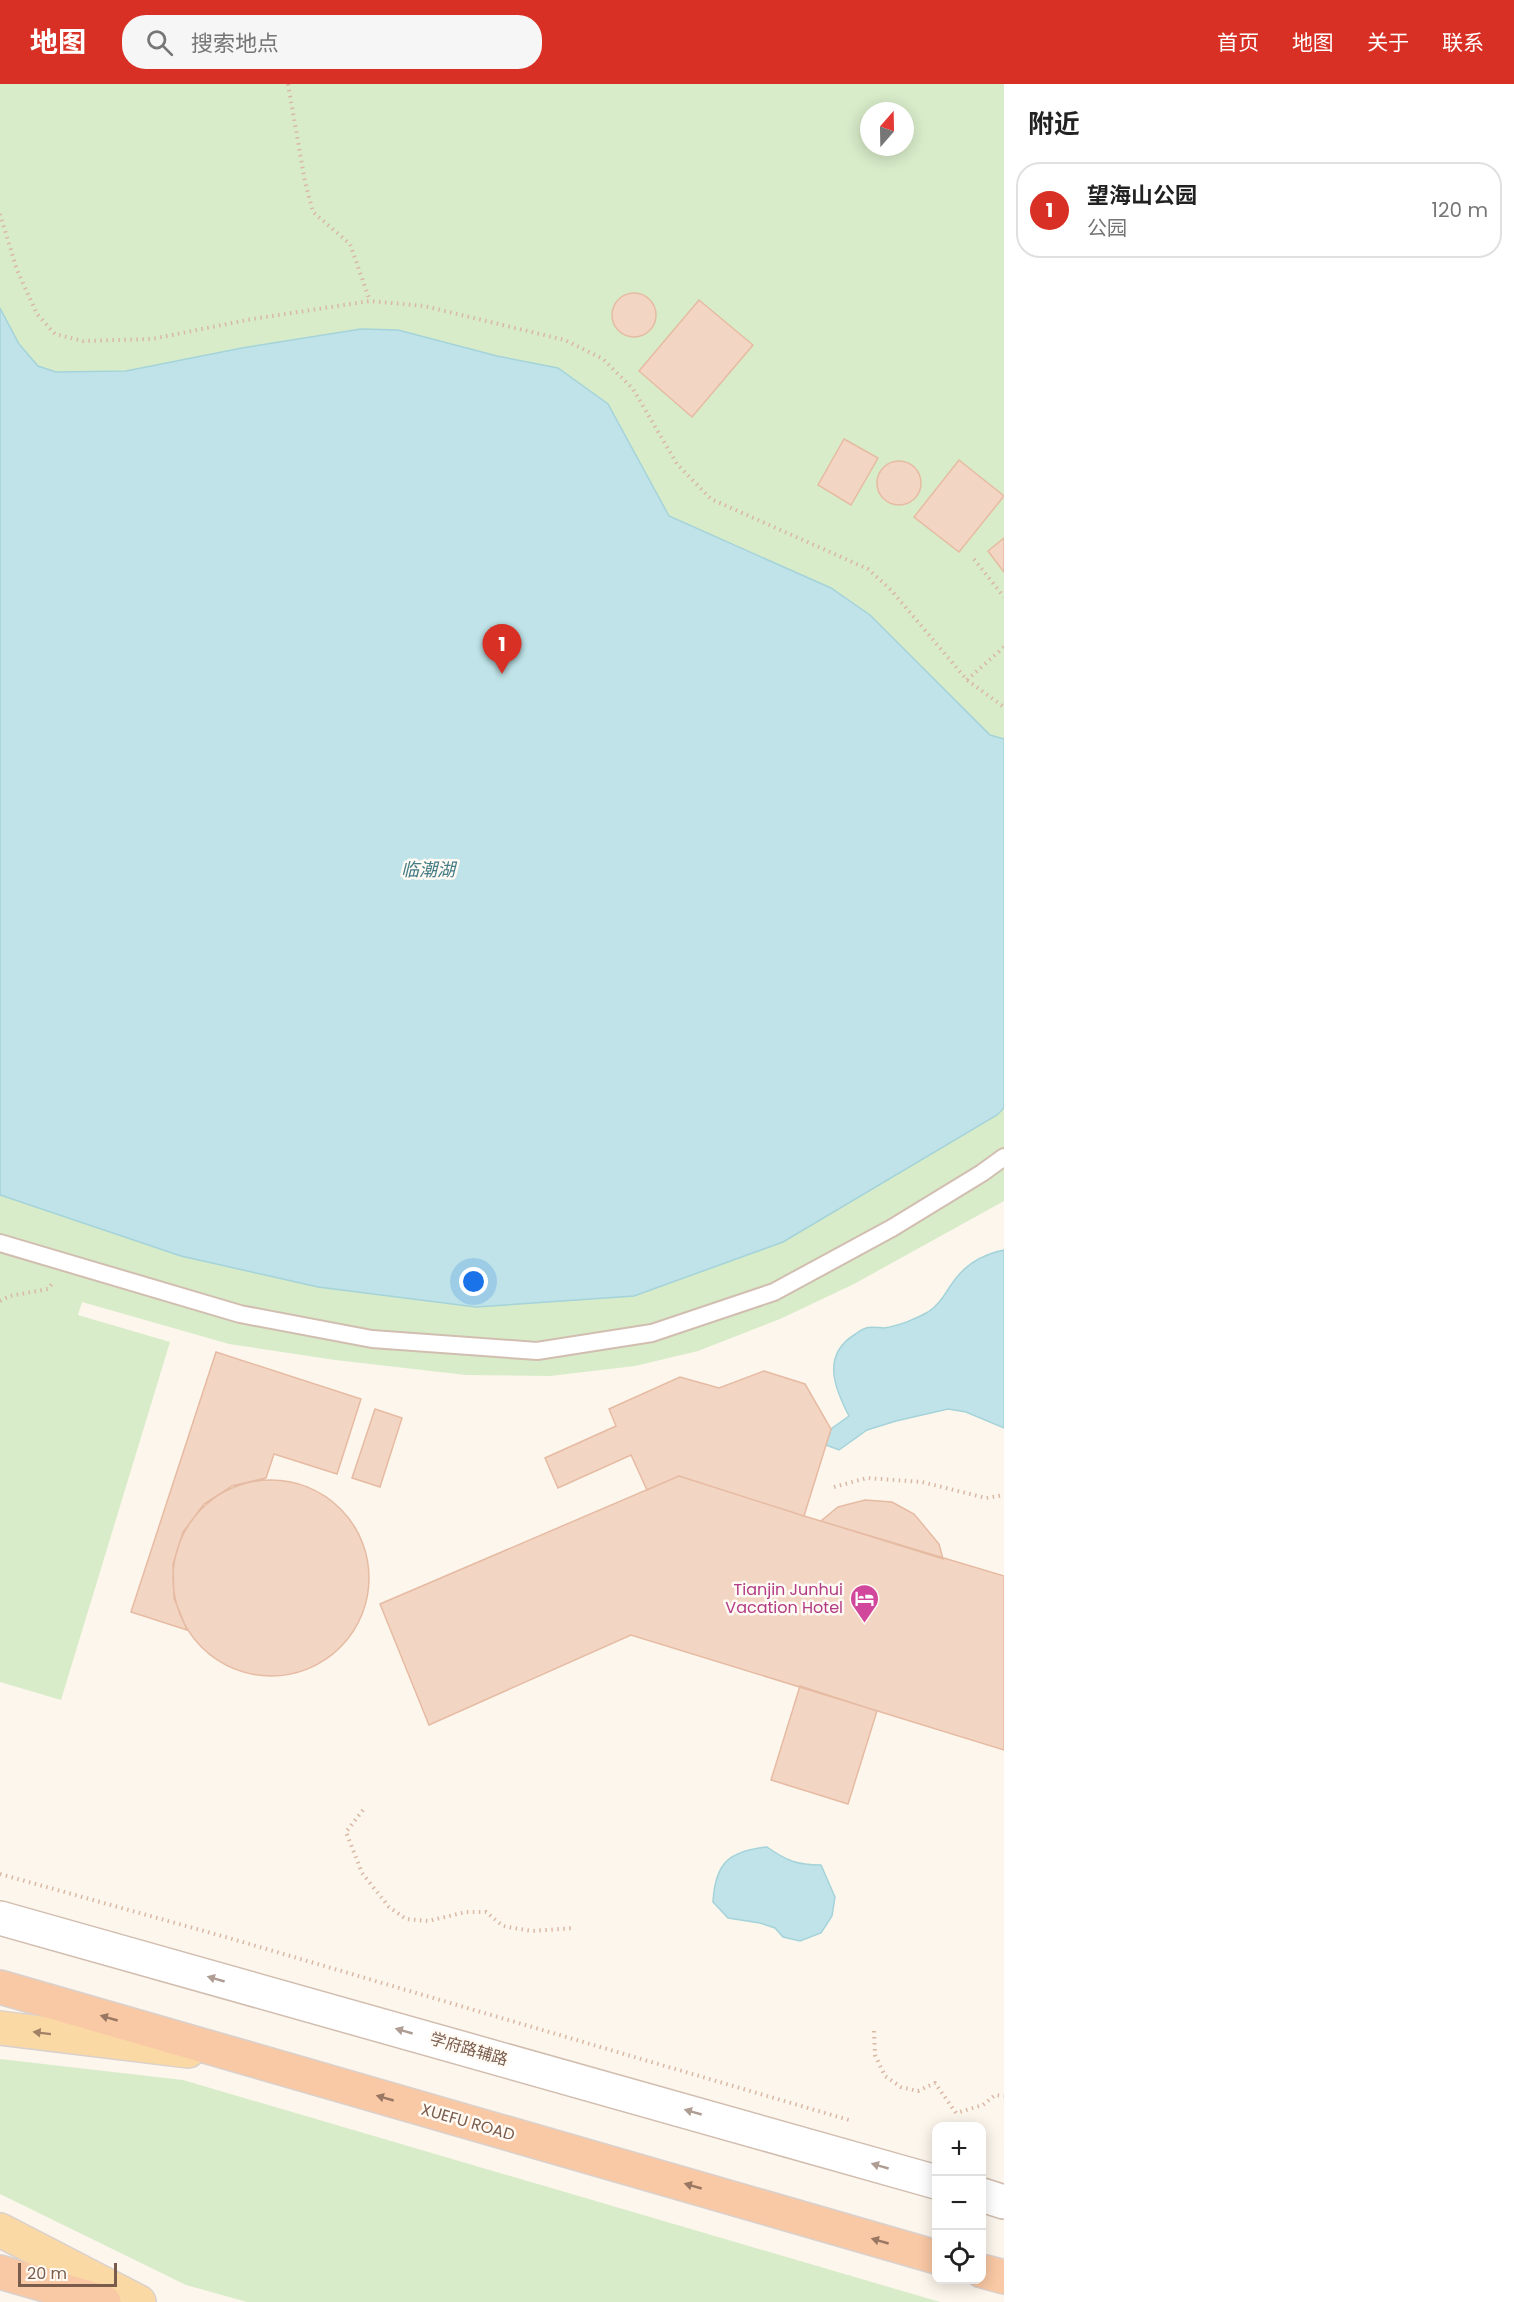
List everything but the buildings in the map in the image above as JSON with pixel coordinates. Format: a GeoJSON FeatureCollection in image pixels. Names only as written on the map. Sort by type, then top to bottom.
{"type":"FeatureCollection","features":[{"type":"Feature","properties":{"kind":"highway","name":"XUEFU ROAD"},"geometry":{"type":"LineString","coordinates":[[0,1987],[932,2257]]}},
{"type":"Feature","properties":{"kind":"highway"},"geometry":{"type":"LineString","coordinates":[[0,2272],[104,2302]]}},
{"type":"Feature","properties":{"kind":"highway"},"geometry":{"type":"LineString","coordinates":[[986,2272],[1004,2277]]}},
{"type":"Feature","properties":{"kind":"main road"},"geometry":{"type":"LineString","coordinates":[[0,2028],[246,2058]]}},
{"type":"Feature","properties":{"kind":"main road"},"geometry":{"type":"LineString","coordinates":[[0,2230],[139,2302]]}},
{"type":"Feature","properties":{"kind":"street","name":"学府路辅路"},"geometry":{"type":"LineString","coordinates":[[0,1918],[932,2181]]}},
{"type":"Feature","properties":{"kind":"street"},"geometry":{"type":"LineString","coordinates":[[986,2197],[1004,2202]]}},
{"type":"Feature","properties":{"kind":"lane"},"geometry":{"type":"LineString","coordinates":[[0,1243],[240,1314],[372,1339],[537,1351],[652,1333],[774,1292],[892,1228],[1004,1157]]}},
{"type":"Feature","properties":{"kind":"path"},"geometry":{"type":"LineString","coordinates":[[288,84],[305,182],[313,212],[350,244],[370,301]]}},
{"type":"Feature","properties":{"kind":"path"},"geometry":{"type":"LineString","coordinates":[[0,214],[17,270],[37,314],[55,334],[83,341],[152,339],[252,319],[370,301],[424,306],[564,340],[603,359],[633,389],[677,464],[711,499],[868,569],[891,590],[967,680],[1004,707]]}},
{"type":"Feature","properties":{"kind":"path"},"geometry":{"type":"LineString","coordinates":[[974,559],[1004,597]]}},
{"type":"Feature","properties":{"kind":"path"},"geometry":{"type":"LineString","coordinates":[[967,680],[1004,647]]}},
{"type":"Feature","properties":{"kind":"path"},"geometry":{"type":"LineString","coordinates":[[0,1301],[10,1296],[48,1289],[65,1263]]}},
{"type":"Feature","properties":{"kind":"path"},"geometry":{"type":"LineString","coordinates":[[834,1487],[867,1478],[922,1482],[986,1498],[1004,1495]]}},
{"type":"Feature","properties":{"kind":"path"},"geometry":{"type":"LineString","coordinates":[[363,1810],[346,1832],[362,1872],[389,1907],[406,1919],[428,1921],[466,1912],[486,1912],[503,1926],[532,1931],[574,1928]]}},
{"type":"Feature","properties":{"kind":"path"},"geometry":{"type":"LineString","coordinates":[[0,1874],[252,1945],[857,2122]]}},
{"type":"Feature","properties":{"kind":"path"},"geometry":{"type":"LineString","coordinates":[[874,2031],[875,2055],[885,2076],[902,2087],[918,2091],[935,2083],[956,2113],[983,2105],[995,2096],[1004,2096]]}},
{"type":"Feature","properties":{"kind":"green space","name":"临潮湖"},"geometry":{"type":"Polygon","coordinates":[[[0,84],[1004,84],[1004,1201],[854,1284],[780,1319],[698,1351],[635,1366],[550,1376],[466,1375],[335,1360],[229,1344],[82,1302],[78,1315],[170,1342],[61,1700],[0,1682],[0,84]]]}},
{"type":"Feature","properties":{"kind":"green space"},"geometry":{"type":"Polygon","coordinates":[[[0,2059],[183,2080],[940,2302],[247,2302],[186,2285],[0,2194],[0,2059]]]}},
{"type":"Feature","properties":{"kind":"water","name":"临潮湖"},"geometry":{"type":"Polygon","coordinates":[[[0,308],[19,344],[38,366],[56,372],[126,371],[242,348],[361,329],[398,330],[497,356],[558,368],[608,404],[669,516],[831,588],[870,615],[990,735],[1004,739],[1004,1108],[997,1115],[783,1242],[634,1296],[476,1307],[318,1287],[181,1256],[0,1195],[0,308]]]}},
{"type":"Feature","properties":{"kind":"water"},"geometry":{"type":"Polygon","coordinates":[[[1004,1250],[1004,1428],[966,1412],[948,1409],[867,1430],[839,1450],[826,1445],[831,1429],[849,1416],[839,1395],[834,1373],[837,1353],[844,1343],[864,1329],[895,1326],[928,1312],[967,1267],[984,1256],[1004,1250]]]}},
{"type":"Feature","properties":{"kind":"water"},"geometry":{"type":"Polygon","coordinates":[[[767,1847],[792,1861],[821,1865],[835,1897],[832,1916],[821,1933],[800,1941],[783,1937],[775,1928],[728,1918],[713,1902],[717,1878],[726,1861],[743,1852],[767,1847]]]}},
{"type":"Feature","properties":{"kind":"place","name":"望海山公园"},"geometry":{"type":"Point","coordinates":[502,674]}},
{"type":"Feature","properties":{"kind":"place","name":"Tianjin Junhui Vacation Hotel"},"geometry":{"type":"Point","coordinates":[864,1624]}}]}
